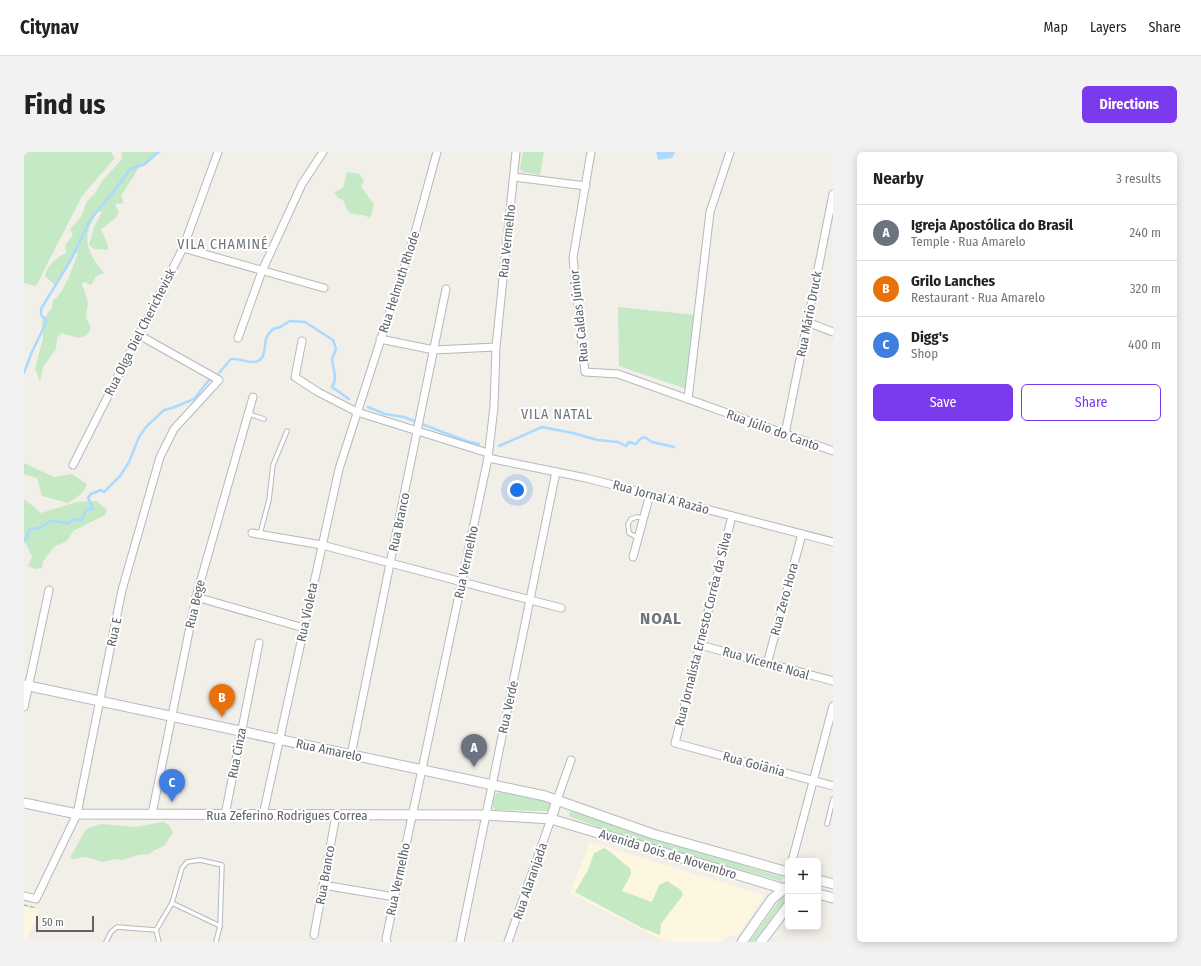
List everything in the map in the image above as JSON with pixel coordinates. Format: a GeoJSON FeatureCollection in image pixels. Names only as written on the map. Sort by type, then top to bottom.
{"type":"FeatureCollection","features":[{"type":"Feature","properties":{"kind":"street","name":"Rua Olga Diel Cherichevisk"},"geometry":{"type":"LineString","coordinates":[[73,465],[183,248],[218,152]]}},
{"type":"Feature","properties":{"kind":"street"},"geometry":{"type":"LineString","coordinates":[[238,338],[262,271],[302,184],[323,152]]}},
{"type":"Feature","properties":{"kind":"street","name":"Rua Helmuth Rhode"},"geometry":{"type":"LineString","coordinates":[[357,412],[413,240],[437,152]]}},
{"type":"Feature","properties":{"kind":"street","name":"Rua Vermelho"},"geometry":{"type":"LineString","coordinates":[[386,942],[394,897],[488,455],[494,407],[496,347],[516,152]]}},
{"type":"Feature","properties":{"kind":"street","name":"Rua Caldas Júnior"},"geometry":{"type":"LineString","coordinates":[[591,152],[573,258],[585,372],[618,374],[713,408]]}},
{"type":"Feature","properties":{"kind":"street"},"geometry":{"type":"LineString","coordinates":[[688,399],[710,212],[730,152]]}},
{"type":"Feature","properties":{"kind":"street"},"geometry":{"type":"LineString","coordinates":[[514,177],[586,186]]}},
{"type":"Feature","properties":{"kind":"street","name":"Rua Mário Druck"},"geometry":{"type":"LineString","coordinates":[[785,434],[807,322],[831,214],[833,194]]}},
{"type":"Feature","properties":{"kind":"street"},"geometry":{"type":"LineString","coordinates":[[183,248],[324,288]]}},
{"type":"Feature","properties":{"kind":"street","name":"Rua Branco"},"geometry":{"type":"LineString","coordinates":[[351,755],[446,289]]}},
{"type":"Feature","properties":{"kind":"street"},"geometry":{"type":"LineString","coordinates":[[807,322],[833,332]]}},
{"type":"Feature","properties":{"kind":"street","name":"Rua E"},"geometry":{"type":"LineString","coordinates":[[24,896],[36,899],[77,814],[122,590],[160,457],[174,429],[219,380],[139,335]]}},
{"type":"Feature","properties":{"kind":"street"},"geometry":{"type":"LineString","coordinates":[[380,339],[434,350],[496,347]]}},
{"type":"Feature","properties":{"kind":"street","name":"Rua Jornal A Razão"},"geometry":{"type":"LineString","coordinates":[[302,341],[295,377],[318,392],[357,412],[488,455],[650,494],[833,542]]}},
{"type":"Feature","properties":{"kind":"street","name":"Rua Bege"},"geometry":{"type":"LineString","coordinates":[[152,814],[196,597],[254,397]]}},
{"type":"Feature","properties":{"kind":"street","name":"Rua Júlio do Canto"},"geometry":{"type":"LineString","coordinates":[[713,408],[833,451]]}},
{"type":"Feature","properties":{"kind":"street","name":"Rua Violeta"},"geometry":{"type":"LineString","coordinates":[[263,815],[278,740],[339,469],[357,412]]}},
{"type":"Feature","properties":{"kind":"street","name":"Rua Verde"},"geometry":{"type":"LineString","coordinates":[[460,942],[556,472]]}},
{"type":"Feature","properties":{"kind":"street"},"geometry":{"type":"LineString","coordinates":[[633,557],[650,494]]}},
{"type":"Feature","properties":{"kind":"street","name":"Rua Jornalista Ernesto Corrêa da Silva"},"geometry":{"type":"LineString","coordinates":[[675,743],[732,516]]}},
{"type":"Feature","properties":{"kind":"street"},"geometry":{"type":"LineString","coordinates":[[252,533],[322,545],[561,608]]}},
{"type":"Feature","properties":{"kind":"street","name":"Rua Zero Hora"},"geometry":{"type":"LineString","coordinates":[[767,664],[802,534]]}},
{"type":"Feature","properties":{"kind":"street"},"geometry":{"type":"LineString","coordinates":[[24,707],[26,685],[49,590]]}},
{"type":"Feature","properties":{"kind":"street"},"geometry":{"type":"LineString","coordinates":[[196,597],[304,628]]}},
{"type":"Feature","properties":{"kind":"street","name":"Rua Cinza"},"geometry":{"type":"LineString","coordinates":[[225,815],[259,643]]}},
{"type":"Feature","properties":{"kind":"street","name":"Rua Vicente Noal"},"geometry":{"type":"LineString","coordinates":[[700,645],[833,682]]}},
{"type":"Feature","properties":{"kind":"street","name":"Rua Amarelo"},"geometry":{"type":"LineString","coordinates":[[26,685],[545,796],[557,800]]}},
{"type":"Feature","properties":{"kind":"street"},"geometry":{"type":"LineString","coordinates":[[793,858],[833,706]]}},
{"type":"Feature","properties":{"kind":"street","name":"Rua Goiânia"},"geometry":{"type":"LineString","coordinates":[[675,743],[833,786]]}},
{"type":"Feature","properties":{"kind":"street"},"geometry":{"type":"LineString","coordinates":[[551,819],[571,760]]}},
{"type":"Feature","properties":{"kind":"street","name":"Avenida Dois de Novembro"},"geometry":{"type":"LineString","coordinates":[[557,800],[652,834],[785,872]]}},
{"type":"Feature","properties":{"kind":"street","name":"Rua Zeferino Rodrigues Correa"},"geometry":{"type":"LineString","coordinates":[[24,803],[77,814],[486,815],[551,819]]}},
{"type":"Feature","properties":{"kind":"street","name":"Rua Branco"},"geometry":{"type":"LineString","coordinates":[[314,935],[336,815]]}},
{"type":"Feature","properties":{"kind":"street","name":"Avenida Dois de Novembro"},"geometry":{"type":"LineString","coordinates":[[551,819],[785,889]]}},
{"type":"Feature","properties":{"kind":"street","name":"Rua Alaranjada"},"geometry":{"type":"LineString","coordinates":[[508,942],[551,819]]}},
{"type":"Feature","properties":{"kind":"street"},"geometry":{"type":"LineString","coordinates":[[821,881],[833,884]]}},
{"type":"Feature","properties":{"kind":"street"},"geometry":{"type":"LineString","coordinates":[[323,885],[394,897]]}},
{"type":"Feature","properties":{"kind":"street"},"geometry":{"type":"LineString","coordinates":[[742,942],[772,899],[785,890]]}},
{"type":"Feature","properties":{"kind":"street"},"geometry":{"type":"LineString","coordinates":[[821,895],[833,898]]}},
{"type":"Feature","properties":{"kind":"street"},"geometry":{"type":"LineString","coordinates":[[761,942],[785,910]]}},
{"type":"Feature","properties":{"kind":"lane"},"geometry":{"type":"LineString","coordinates":[[248,414],[264,419]]}},
{"type":"Feature","properties":{"kind":"lane"},"geometry":{"type":"LineString","coordinates":[[260,534],[269,500],[273,465],[287,431]]}},
{"type":"Feature","properties":{"kind":"lane"},"geometry":{"type":"LineString","coordinates":[[639,538],[629,533],[628,524],[631,519],[637,517],[644,518]]}},
{"type":"Feature","properties":{"kind":"lane"},"geometry":{"type":"LineString","coordinates":[[827,824],[833,799]]}},
{"type":"Feature","properties":{"kind":"lane"},"geometry":{"type":"LineString","coordinates":[[159,942],[156,930],[172,903],[182,868],[187,862],[200,860],[222,865],[220,926],[216,942]]}},
{"type":"Feature","properties":{"kind":"lane"},"geometry":{"type":"LineString","coordinates":[[172,903],[220,926]]}},
{"type":"Feature","properties":{"kind":"lane"},"geometry":{"type":"LineString","coordinates":[[106,942],[111,932],[117,927],[156,930]]}},
{"type":"Feature","properties":{"kind":"path"},"geometry":{"type":"LineString","coordinates":[[24,905],[36,908]]}},
{"type":"Feature","properties":{"kind":"shaded area"},"geometry":{"type":"Polygon","coordinates":[[[590,842],[763,895],[737,936],[727,936],[722,942],[666,942],[570,893],[590,842]]]}},
{"type":"Feature","properties":{"kind":"shaded area"},"geometry":{"type":"Polygon","coordinates":[[[24,906],[40,910],[25,942],[24,942],[24,906]]]}},
{"type":"Feature","properties":{"kind":"green space"},"geometry":{"type":"Polygon","coordinates":[[[24,152],[111,152],[115,158],[82,196],[36,286],[24,283],[24,152]]]}},
{"type":"Feature","properties":{"kind":"green space"},"geometry":{"type":"Polygon","coordinates":[[[121,152],[161,152],[140,166],[121,196],[124,203],[115,204],[119,211],[116,218],[101,229],[108,245],[108,250],[94,249],[89,245],[94,227],[102,212],[98,211],[93,220],[87,236],[89,250],[104,273],[96,276],[91,285],[84,282],[82,284],[88,302],[86,318],[91,328],[87,335],[79,338],[61,333],[57,338],[56,349],[43,367],[40,381],[35,369],[43,338],[42,321],[52,308],[53,300],[65,286],[78,252],[72,256],[55,285],[45,276],[47,269],[52,262],[66,253],[65,245],[73,235],[70,229],[81,217],[87,201],[94,195],[102,181],[122,159],[121,152]]]}},
{"type":"Feature","properties":{"kind":"green space"},"geometry":{"type":"Polygon","coordinates":[[[523,152],[544,152],[540,175],[523,172],[520,169],[523,152]]]}},
{"type":"Feature","properties":{"kind":"green space"},"geometry":{"type":"Polygon","coordinates":[[[347,172],[360,174],[364,181],[361,186],[374,205],[370,218],[351,213],[343,200],[338,198],[334,192],[343,188],[347,172]]]}},
{"type":"Feature","properties":{"kind":"green space"},"geometry":{"type":"Polygon","coordinates":[[[618,307],[695,315],[687,389],[619,366],[618,307]]]}},
{"type":"Feature","properties":{"kind":"green space"},"geometry":{"type":"Polygon","coordinates":[[[24,463],[54,477],[72,474],[87,484],[86,487],[82,493],[68,503],[42,496],[37,478],[24,474],[24,463]]]}},
{"type":"Feature","properties":{"kind":"green space"},"geometry":{"type":"Polygon","coordinates":[[[24,499],[41,513],[77,502],[96,501],[107,510],[105,515],[73,531],[67,541],[54,547],[43,561],[42,568],[35,569],[28,566],[32,557],[27,545],[24,542],[24,499]]]}},
{"type":"Feature","properties":{"kind":"green space"},"geometry":{"type":"Polygon","coordinates":[[[499,792],[544,800],[553,805],[552,809],[548,811],[495,810],[493,800],[495,794],[499,792]]]}},
{"type":"Feature","properties":{"kind":"green space"},"geometry":{"type":"Polygon","coordinates":[[[574,809],[630,831],[782,877],[781,881],[628,838],[569,816],[570,812],[574,809]]]}},
{"type":"Feature","properties":{"kind":"green space"},"geometry":{"type":"Polygon","coordinates":[[[163,822],[170,826],[173,833],[164,846],[150,854],[138,855],[122,860],[115,859],[103,862],[85,857],[70,858],[86,829],[101,824],[135,827],[163,822]]]}},
{"type":"Feature","properties":{"kind":"green space"},"geometry":{"type":"Polygon","coordinates":[[[604,848],[630,868],[631,874],[622,891],[652,902],[659,885],[667,881],[681,890],[683,895],[661,924],[660,935],[642,928],[575,892],[588,870],[594,853],[604,848]]]}},
{"type":"Feature","properties":{"kind":"green space"},"geometry":{"type":"Polygon","coordinates":[[[783,895],[785,896],[785,901],[754,942],[749,942],[783,895]]]}},
{"type":"Feature","properties":{"kind":"water"},"geometry":{"type":"Polygon","coordinates":[[[656,152],[675,152],[672,158],[658,160],[656,152]]]}},
{"type":"Feature","properties":{"kind":"waterway"},"geometry":{"type":"LineString","coordinates":[[24,373],[31,354],[45,325],[46,320],[41,315],[41,309],[72,258],[90,220],[130,169],[145,164],[158,152]]}},
{"type":"Feature","properties":{"kind":"waterway"},"geometry":{"type":"LineString","coordinates":[[219,373],[231,359],[253,362],[260,360],[264,354],[266,338],[273,329],[290,321],[305,322],[333,340],[336,349],[332,359],[335,373],[335,381],[332,387],[349,399]]}},
{"type":"Feature","properties":{"kind":"waterway"},"geometry":{"type":"LineString","coordinates":[[24,540],[28,537],[27,534],[29,530],[39,528],[51,521],[69,523],[73,519],[81,521],[85,512],[89,509],[93,509],[88,498],[91,494],[101,490],[104,492],[120,476],[129,462],[139,437],[146,427],[164,410],[194,399],[209,380]]}},
{"type":"Feature","properties":{"kind":"waterway"},"geometry":{"type":"LineString","coordinates":[[368,407],[385,414],[404,417],[466,441],[479,444]]}},
{"type":"Feature","properties":{"kind":"waterway"},"geometry":{"type":"LineString","coordinates":[[499,446],[542,427],[573,433],[597,440],[618,442],[626,446],[629,442],[636,444],[644,437],[652,442],[674,447]]}},
{"type":"Feature","properties":{"kind":"place","name":"Grilo Lanches"},"geometry":{"type":"Point","coordinates":[222,717]}},
{"type":"Feature","properties":{"kind":"place","name":"Igreja Apostólica do Brasil"},"geometry":{"type":"Point","coordinates":[474,767]}},
{"type":"Feature","properties":{"kind":"place","name":"Digg's"},"geometry":{"type":"Point","coordinates":[172,802]}},
{"type":"Feature","properties":{"kind":"district","name":"VILA CHAMINÉ"},"geometry":{"type":"Point","coordinates":[223,244]}},
{"type":"Feature","properties":{"kind":"district","name":"VILA NATAL"},"geometry":{"type":"Point","coordinates":[557,414]}},
{"type":"Feature","properties":{"kind":"district","name":"NOAL"},"geometry":{"type":"Point","coordinates":[661,618]}}]}
